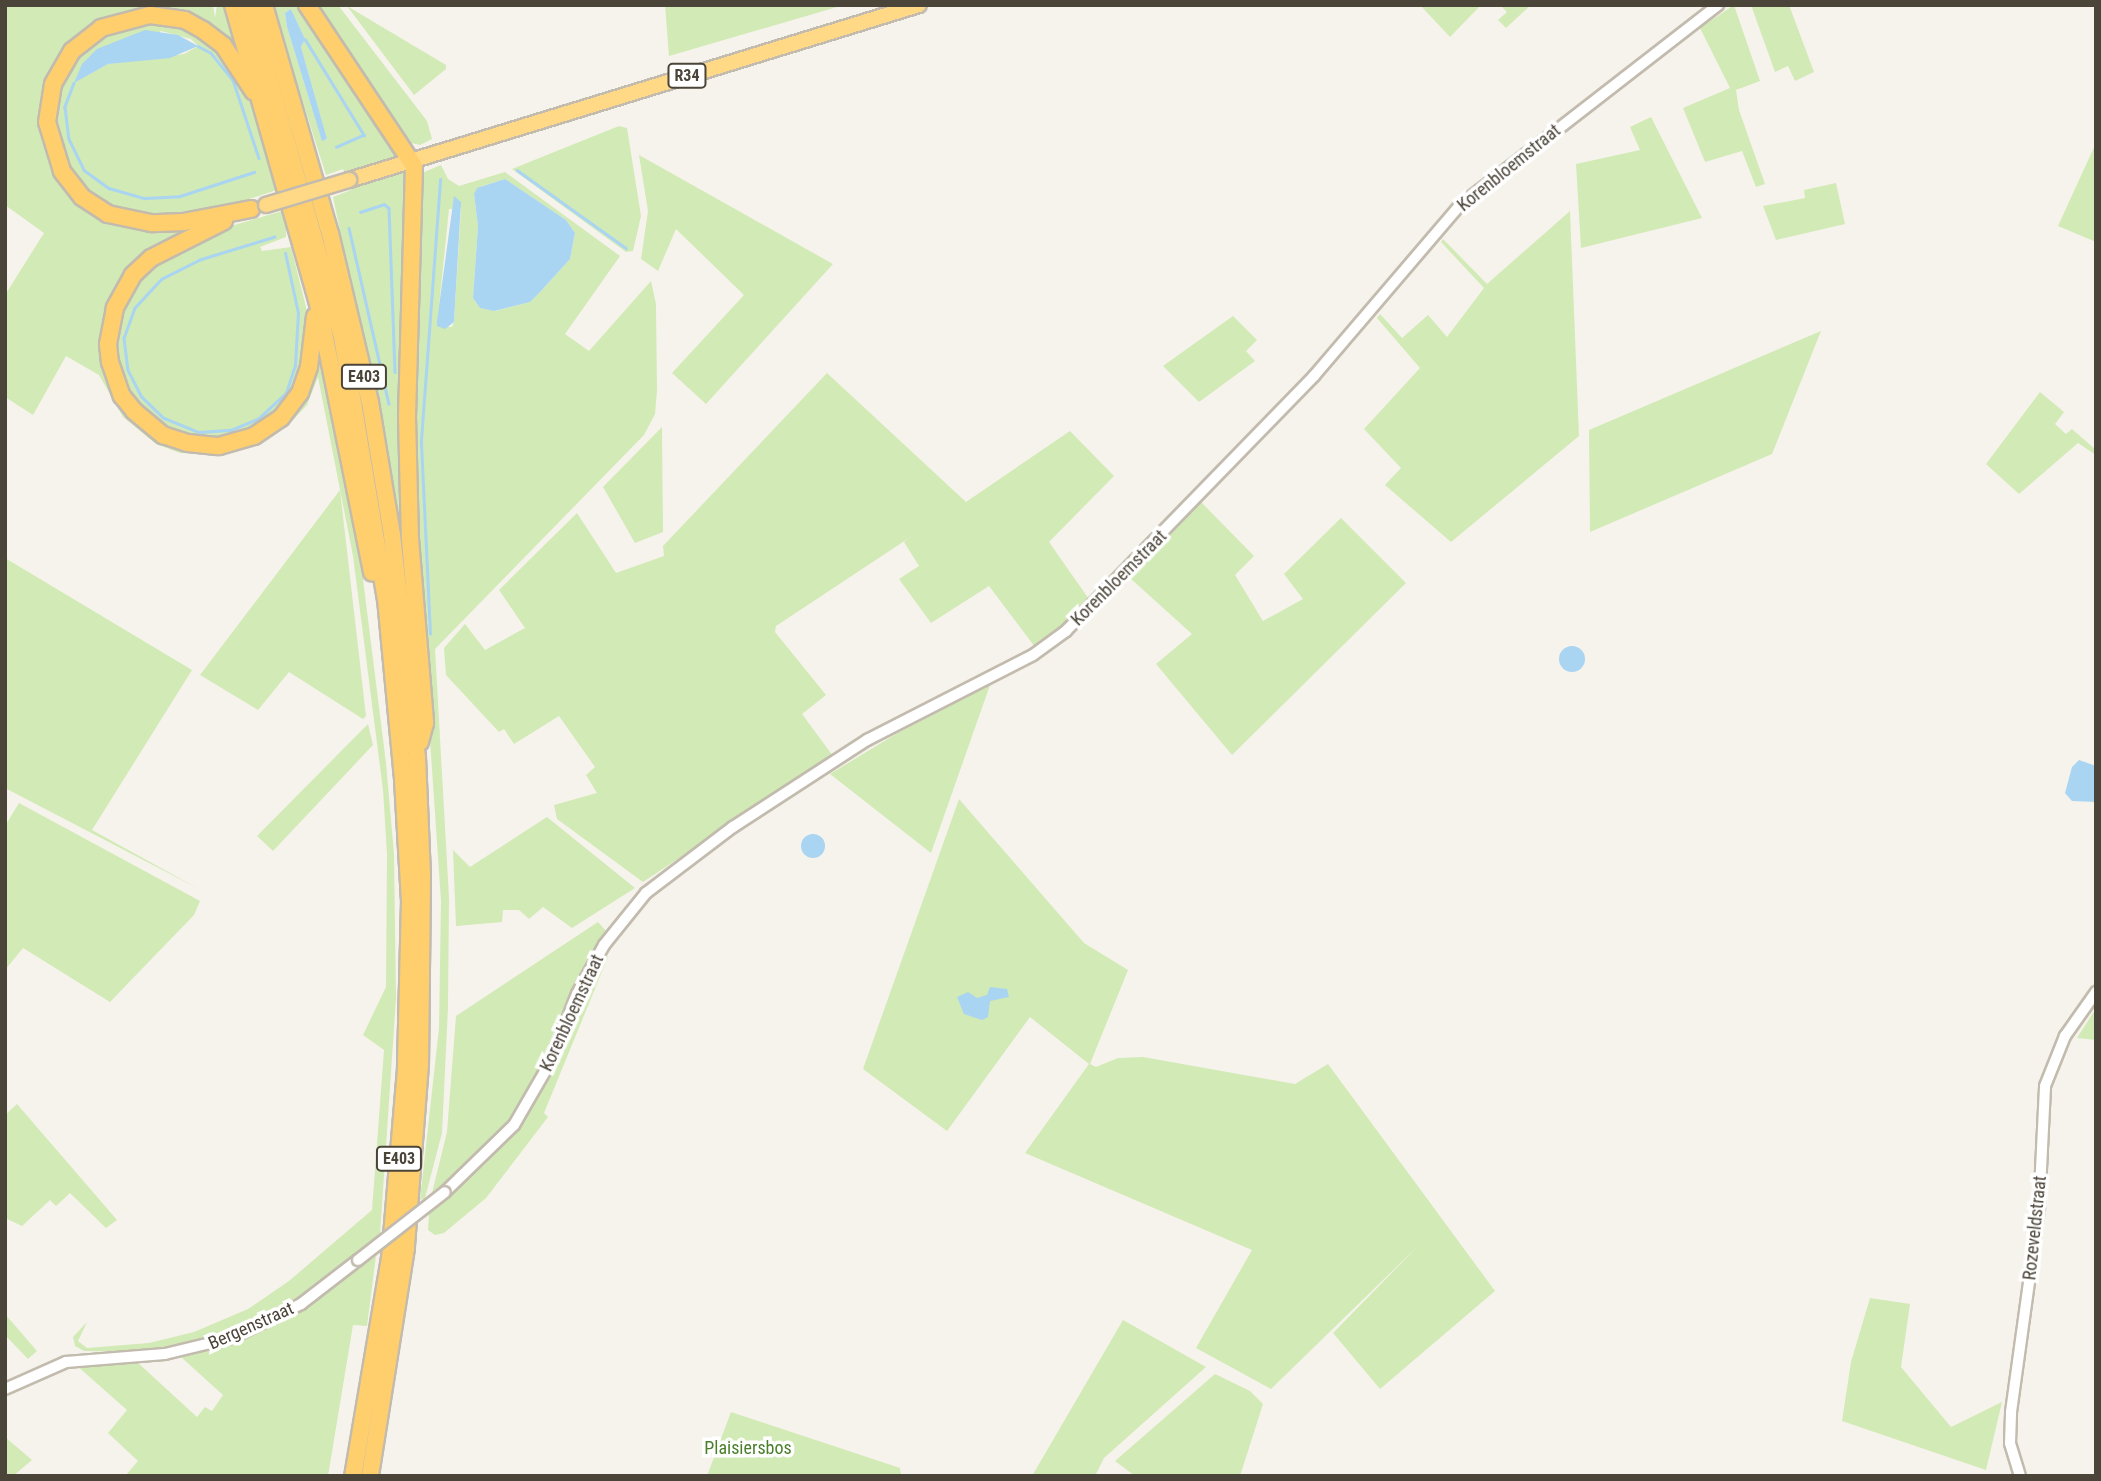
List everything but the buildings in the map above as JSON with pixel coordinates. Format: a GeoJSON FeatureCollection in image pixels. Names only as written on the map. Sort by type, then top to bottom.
{"type":"FeatureCollection","features":[{"type":"Feature","properties":{"kind":"highway"},"geometry":{"type":"LineString","coordinates":[[233,5],[272,131],[317,299],[380,615],[392,650]]}},
{"type":"Feature","properties":{"kind":"highway","name":"E403"},"geometry":{"type":"LineString","coordinates":[[248,5],[342,337],[392,650],[410,901],[406,1069],[390,1258],[353,1476]]}},
{"type":"Feature","properties":{"kind":"highway","name":"E403"},"geometry":{"type":"LineString","coordinates":[[264,5],[330,233],[370,402],[392,535],[417,757],[422,887],[420,1064],[406,1248],[370,1476]]}},
{"type":"Feature","properties":{"kind":"highway"},"geometry":{"type":"LineString","coordinates":[[307,5],[418,158],[407,417],[410,538],[425,723],[417,757]]}},
{"type":"Feature","properties":{"kind":"highway","name":"R34"},"geometry":{"type":"LineString","coordinates":[[258,207],[919,5]]}},
{"type":"Feature","properties":{"kind":"highway"},"geometry":{"type":"LineString","coordinates":[[258,207],[184,222],[150,223],[126,220],[93,205],[70,184],[54,156],[47,122],[53,84],[72,51],[101,28],[150,15],[185,20],[223,45],[238,63],[272,131]]}},
{"type":"Feature","properties":{"kind":"highway"},"geometry":{"type":"LineString","coordinates":[[258,207],[172,244],[128,283],[115,308],[108,344],[122,397],[146,424],[175,439],[219,446],[254,436],[281,418],[300,393],[309,367],[317,299]]}},
{"type":"Feature","properties":{"kind":"street","name":"Korenbloemstraat"},"geometry":{"type":"LineString","coordinates":[[460,1179],[521,1114],[551,1061],[577,995],[604,945],[646,893],[733,827],[867,740],[1033,655],[1066,631],[1289,404],[1459,206],[1718,5]]}},
{"type":"Feature","properties":{"kind":"street","name":"Rozeveldstraat"},"geometry":{"type":"LineString","coordinates":[[2020,1476],[2010,1443],[2011,1412],[2039,1210],[2045,1086],[2065,1036],[2096,992]]}},
{"type":"Feature","properties":{"kind":"street","name":"Bergenstraat"},"geometry":{"type":"LineString","coordinates":[[5,1389],[66,1362],[165,1354],[232,1338],[300,1304],[460,1179]]}},
{"type":"Feature","properties":{"kind":"green space"},"geometry":{"type":"Polygon","coordinates":[[[5,5],[213,5],[215,18],[217,5],[226,5],[250,79],[222,41],[141,14],[67,53],[47,142],[102,214],[209,221],[191,231],[115,298],[113,384],[189,447],[277,426],[318,338],[360,555],[386,763],[394,854],[396,999],[380,1234],[297,1300],[247,1327],[203,1342],[139,1352],[84,1351],[75,1346],[73,1337],[87,1322],[78,1341],[87,1348],[149,1343],[194,1332],[248,1309],[289,1281],[372,1210],[384,1050],[363,1035],[386,987],[387,854],[383,790],[353,556],[318,377],[307,405],[292,421],[270,438],[225,454],[180,453],[156,444],[123,417],[99,375],[66,356],[33,415],[5,397],[5,295],[44,233],[5,205],[5,5]]]}},
{"type":"Feature","properties":{"kind":"green space"},"geometry":{"type":"Polygon","coordinates":[[[272,5],[300,5],[402,154],[345,174],[343,169],[326,175],[272,5]],[[291,9],[285,13],[287,27],[322,140],[327,140],[301,47],[305,39],[291,9]]]}},
{"type":"Feature","properties":{"kind":"green space"},"geometry":{"type":"Polygon","coordinates":[[[314,5],[338,5],[427,121],[432,139],[420,145],[411,143],[314,5]]]}},
{"type":"Feature","properties":{"kind":"green space"},"geometry":{"type":"Polygon","coordinates":[[[665,5],[844,5],[669,56],[665,5]]]}},
{"type":"Feature","properties":{"kind":"green space"},"geometry":{"type":"Polygon","coordinates":[[[1420,5],[1481,5],[1450,37],[1420,5]]]}},
{"type":"Feature","properties":{"kind":"green space"},"geometry":{"type":"Polygon","coordinates":[[[1500,5],[1531,5],[1506,28],[1498,20],[1507,12],[1500,5]]]}},
{"type":"Feature","properties":{"kind":"green space"},"geometry":{"type":"Polygon","coordinates":[[[1734,5],[1760,81],[1736,90],[1739,110],[1765,184],[1756,187],[1742,151],[1705,162],[1683,108],[1730,88],[1700,28],[1734,5]]]}},
{"type":"Feature","properties":{"kind":"green space"},"geometry":{"type":"Polygon","coordinates":[[[1751,5],[1789,5],[1814,72],[1795,81],[1788,66],[1775,72],[1751,5]]]}},
{"type":"Feature","properties":{"kind":"green space"},"geometry":{"type":"Polygon","coordinates":[[[347,6],[446,65],[446,69],[414,95],[347,6]]]}},
{"type":"Feature","properties":{"kind":"green space"},"geometry":{"type":"Polygon","coordinates":[[[155,21],[194,32],[218,49],[251,101],[280,189],[209,212],[165,217],[131,214],[106,205],[72,175],[53,123],[59,86],[79,54],[105,34],[155,21]],[[161,31],[75,82],[108,64],[184,54],[198,46],[191,39],[161,31]]]}},
{"type":"Feature","properties":{"kind":"green space"},"geometry":{"type":"Polygon","coordinates":[[[1651,117],[1702,218],[1581,248],[1576,164],[1640,150],[1630,127],[1651,117]]]}},
{"type":"Feature","properties":{"kind":"green space"},"geometry":{"type":"Polygon","coordinates":[[[619,126],[627,128],[641,216],[633,251],[626,252],[512,169],[619,126]]]}},
{"type":"Feature","properties":{"kind":"green space"},"geometry":{"type":"Polygon","coordinates":[[[2096,143],[2096,242],[2058,226],[2096,143]]]}},
{"type":"Feature","properties":{"kind":"green space"},"geometry":{"type":"Polygon","coordinates":[[[639,155],[833,264],[706,404],[672,373],[744,295],[676,229],[658,271],[641,259],[648,211],[639,155]]]}},
{"type":"Feature","properties":{"kind":"green space"},"geometry":{"type":"Polygon","coordinates":[[[441,165],[448,179],[459,186],[505,172],[620,256],[565,334],[589,351],[651,281],[656,304],[657,391],[655,414],[644,435],[435,649],[449,898],[448,1008],[442,1133],[425,1198],[420,1200],[439,1028],[441,901],[419,579],[415,404],[422,173],[441,165]],[[505,179],[483,186],[474,194],[478,226],[473,298],[480,308],[495,311],[530,302],[570,259],[575,233],[566,220],[505,179]],[[449,209],[437,326],[452,327],[461,209],[449,209]]]}},
{"type":"Feature","properties":{"kind":"green space"},"geometry":{"type":"Polygon","coordinates":[[[404,169],[407,171],[407,570],[395,491],[333,197],[351,190],[350,185],[404,169]]]}},
{"type":"Feature","properties":{"kind":"green space"},"geometry":{"type":"Polygon","coordinates":[[[1836,183],[1845,224],[1776,240],[1763,206],[1805,198],[1804,190],[1836,183]]]}},
{"type":"Feature","properties":{"kind":"green space"},"geometry":{"type":"Polygon","coordinates":[[[286,210],[286,237],[260,247],[262,251],[291,247],[306,307],[308,346],[290,400],[265,424],[230,438],[199,439],[166,429],[140,409],[126,388],[115,359],[117,319],[131,288],[155,262],[217,230],[286,210]]]}},
{"type":"Feature","properties":{"kind":"green space"},"geometry":{"type":"Polygon","coordinates":[[[1570,211],[1579,436],[1451,542],[1385,485],[1401,468],[1364,429],[1420,368],[1377,318],[1380,314],[1402,338],[1428,315],[1447,337],[1484,288],[1441,242],[1443,239],[1487,284],[1570,211]]]}},
{"type":"Feature","properties":{"kind":"green space"},"geometry":{"type":"Polygon","coordinates":[[[1233,316],[1257,340],[1246,351],[1255,361],[1199,402],[1163,366],[1233,316]]]}},
{"type":"Feature","properties":{"kind":"green space"},"geometry":{"type":"Polygon","coordinates":[[[1821,331],[1772,454],[1590,532],[1589,430],[1821,331]]]}},
{"type":"Feature","properties":{"kind":"green space"},"geometry":{"type":"Polygon","coordinates":[[[827,373],[966,502],[1070,431],[1114,476],[1049,542],[1091,602],[1035,647],[989,586],[931,623],[899,579],[919,566],[904,542],[912,536],[776,626],[775,632],[826,695],[802,714],[833,756],[643,882],[557,819],[554,805],[597,793],[586,775],[595,767],[559,716],[514,744],[504,729],[499,732],[446,675],[444,648],[465,624],[485,650],[525,628],[499,590],[577,513],[616,573],[664,556],[663,546],[827,373]]]}},
{"type":"Feature","properties":{"kind":"green space"},"geometry":{"type":"Polygon","coordinates":[[[2040,392],[2064,412],[2055,424],[2066,434],[2072,429],[2096,450],[2096,455],[2078,443],[2019,494],[1986,464],[2040,392]]]}},
{"type":"Feature","properties":{"kind":"green space"},"geometry":{"type":"Polygon","coordinates":[[[662,427],[663,532],[635,543],[603,487],[662,427]]]}},
{"type":"Feature","properties":{"kind":"green space"},"geometry":{"type":"Polygon","coordinates":[[[340,490],[366,716],[363,719],[289,672],[258,710],[200,675],[340,490]]]}},
{"type":"Feature","properties":{"kind":"green space"},"geometry":{"type":"Polygon","coordinates":[[[1201,502],[1254,556],[1235,575],[1263,621],[1303,599],[1284,574],[1341,518],[1406,583],[1232,755],[1156,664],[1192,634],[1130,578],[1201,502]]]}},
{"type":"Feature","properties":{"kind":"green space"},"geometry":{"type":"Polygon","coordinates":[[[5,558],[192,670],[92,830],[199,889],[5,788],[5,558]]]}},
{"type":"Feature","properties":{"kind":"green space"},"geometry":{"type":"Polygon","coordinates":[[[990,685],[931,853],[830,774],[896,734],[990,685]]]}},
{"type":"Feature","properties":{"kind":"green space"},"geometry":{"type":"Polygon","coordinates":[[[368,724],[373,745],[273,851],[257,836],[368,724]]]}},
{"type":"Feature","properties":{"kind":"green space"},"geometry":{"type":"Polygon","coordinates":[[[959,799],[1084,943],[1128,970],[1090,1064],[1096,1067],[1118,1058],[1143,1057],[1295,1084],[1328,1064],[1495,1291],[1380,1389],[1333,1333],[1418,1246],[1271,1389],[1196,1348],[1252,1250],[1025,1153],[1089,1064],[1030,1017],[947,1131],[863,1069],[959,799]]]}},
{"type":"Feature","properties":{"kind":"green space"},"geometry":{"type":"Polygon","coordinates":[[[19,803],[200,901],[194,915],[110,1002],[23,948],[5,970],[5,826],[19,803]]]}},
{"type":"Feature","properties":{"kind":"green space"},"geometry":{"type":"Polygon","coordinates":[[[547,817],[635,888],[572,928],[543,907],[529,919],[519,910],[503,910],[502,922],[456,926],[453,850],[470,867],[547,817]]]}},
{"type":"Feature","properties":{"kind":"green space"},"geometry":{"type":"Polygon","coordinates":[[[598,922],[606,931],[519,1108],[464,1169],[432,1193],[447,1132],[456,1016],[598,922]]]}},
{"type":"Feature","properties":{"kind":"green space"},"geometry":{"type":"Polygon","coordinates":[[[603,955],[608,957],[544,1113],[548,1117],[486,1198],[444,1233],[435,1235],[428,1230],[429,1213],[486,1163],[538,1097],[603,955]]]}},
{"type":"Feature","properties":{"kind":"green space"},"geometry":{"type":"Polygon","coordinates":[[[2096,1009],[2096,1040],[2077,1038],[2091,1016],[2096,1009]]]}},
{"type":"Feature","properties":{"kind":"green space"},"geometry":{"type":"Polygon","coordinates":[[[17,1104],[117,1220],[106,1228],[70,1193],[56,1206],[50,1200],[22,1226],[5,1218],[5,1115],[17,1104]]]}},
{"type":"Feature","properties":{"kind":"green space"},"geometry":{"type":"Polygon","coordinates":[[[376,1256],[367,1326],[353,1325],[328,1476],[125,1476],[138,1461],[108,1433],[127,1410],[76,1365],[137,1362],[197,1417],[205,1407],[212,1411],[223,1395],[181,1357],[281,1321],[376,1256]]]}},
{"type":"Feature","properties":{"kind":"green space"},"geometry":{"type":"Polygon","coordinates":[[[1870,1298],[1910,1304],[1901,1367],[1951,1427],[2002,1402],[1986,1470],[1842,1421],[1851,1362],[1870,1298]]]}},
{"type":"Feature","properties":{"kind":"green space"},"geometry":{"type":"Polygon","coordinates":[[[5,1314],[37,1351],[28,1359],[5,1335],[5,1314]]]}},
{"type":"Feature","properties":{"kind":"green space"},"geometry":{"type":"Polygon","coordinates":[[[1123,1320],[1206,1367],[1104,1458],[1095,1476],[1032,1476],[1123,1320]]]}},
{"type":"Feature","properties":{"kind":"green space"},"geometry":{"type":"Polygon","coordinates":[[[1215,1374],[1250,1391],[1263,1404],[1240,1476],[1135,1476],[1115,1461],[1215,1374]]]}},
{"type":"Feature","properties":{"kind":"green space","name":"Plaisiersbos"},"geometry":{"type":"Polygon","coordinates":[[[731,1412],[900,1468],[901,1476],[707,1476],[731,1412]]]}},
{"type":"Feature","properties":{"kind":"green space"},"geometry":{"type":"Polygon","coordinates":[[[5,1437],[32,1460],[13,1476],[5,1476],[5,1437]]]}},
{"type":"Feature","properties":{"kind":"water"},"geometry":{"type":"Polygon","coordinates":[[[291,9],[305,39],[301,47],[327,139],[322,141],[287,27],[285,13],[291,9]]]}},
{"type":"Feature","properties":{"kind":"water"},"geometry":{"type":"Polygon","coordinates":[[[145,30],[178,35],[198,46],[170,58],[108,64],[74,83],[82,64],[97,49],[145,30]]]}},
{"type":"Feature","properties":{"kind":"water"},"geometry":{"type":"Polygon","coordinates":[[[505,179],[566,220],[575,233],[570,259],[530,302],[494,311],[480,308],[473,298],[478,226],[474,194],[477,188],[505,179]]]}},
{"type":"Feature","properties":{"kind":"water"},"geometry":{"type":"Polygon","coordinates":[[[454,196],[461,202],[454,322],[445,329],[437,326],[437,321],[454,196]]]}},
{"type":"Feature","properties":{"kind":"water"},"geometry":{"type":"Polygon","coordinates":[[[1572,646],[1581,650],[1585,659],[1581,668],[1572,672],[1563,668],[1559,659],[1563,650],[1572,646]]]}},
{"type":"Feature","properties":{"kind":"water"},"geometry":{"type":"Polygon","coordinates":[[[2079,760],[2096,766],[2096,802],[2072,801],[2065,793],[2072,767],[2079,760]]]}},
{"type":"Feature","properties":{"kind":"water"},"geometry":{"type":"Polygon","coordinates":[[[813,834],[824,841],[825,846],[818,857],[813,858],[802,851],[801,846],[808,835],[813,834]]]}},
{"type":"Feature","properties":{"kind":"water"},"geometry":{"type":"Polygon","coordinates":[[[990,987],[1007,989],[1009,997],[990,1001],[988,1017],[982,1020],[964,1014],[957,997],[968,992],[977,998],[987,995],[990,987]]]}},
{"type":"Feature","properties":{"kind":"waterway"},"geometry":{"type":"LineString","coordinates":[[305,39],[364,135],[337,147]]}},
{"type":"Feature","properties":{"kind":"waterway"},"geometry":{"type":"LineString","coordinates":[[198,46],[211,53],[233,80],[259,158]]}},
{"type":"Feature","properties":{"kind":"waterway"},"geometry":{"type":"LineString","coordinates":[[74,83],[65,107],[69,139],[84,170],[109,188],[145,198],[180,196],[254,172]]}},
{"type":"Feature","properties":{"kind":"waterway"},"geometry":{"type":"LineString","coordinates":[[517,170],[626,248]]}},
{"type":"Feature","properties":{"kind":"waterway"},"geometry":{"type":"LineString","coordinates":[[430,634],[421,440],[440,180]]}},
{"type":"Feature","properties":{"kind":"waterway"},"geometry":{"type":"LineString","coordinates":[[360,212],[384,204],[389,208],[395,372]]}},
{"type":"Feature","properties":{"kind":"waterway"},"geometry":{"type":"LineString","coordinates":[[349,228],[389,404]]}},
{"type":"Feature","properties":{"kind":"waterway"},"geometry":{"type":"LineString","coordinates":[[275,237],[200,260],[162,279],[135,308],[124,338],[128,370],[142,397],[164,418],[199,432],[231,430],[259,418],[286,393],[295,365],[298,313],[285,253]]}}]}
